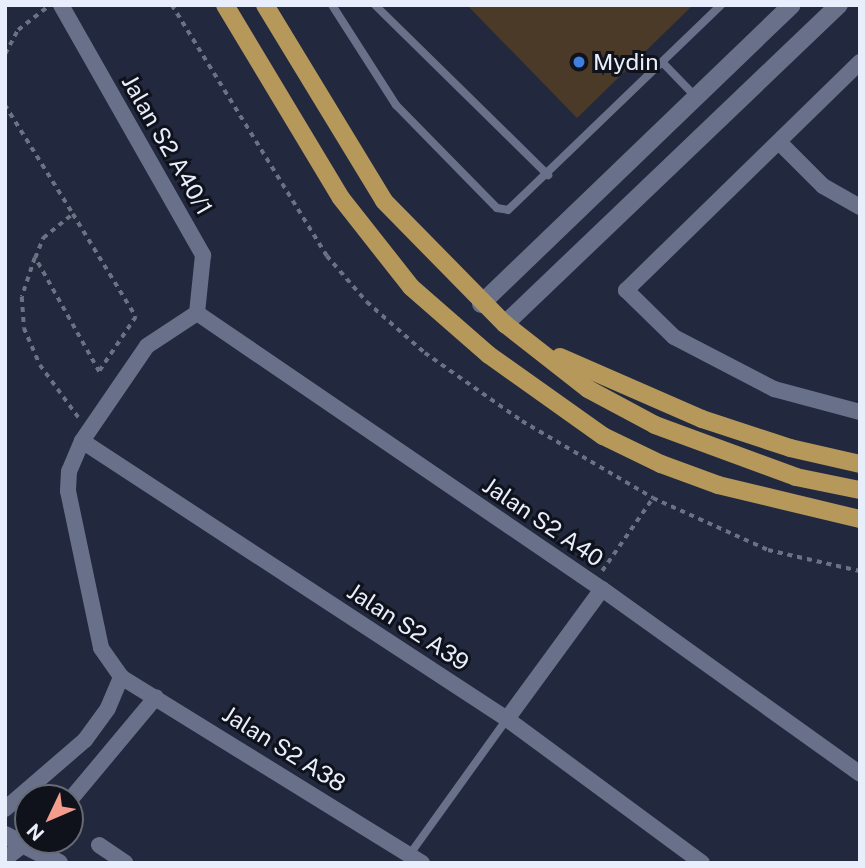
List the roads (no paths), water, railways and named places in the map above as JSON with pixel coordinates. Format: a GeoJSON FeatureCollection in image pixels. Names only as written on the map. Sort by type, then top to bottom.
{"type":"FeatureCollection","features":[{"type":"Feature","properties":{"kind":"main road"},"geometry":{"type":"LineString","coordinates":[[225,5],[341,198],[411,287],[489,355],[603,436],[661,464],[718,485],[860,519]]}},
{"type":"Feature","properties":{"kind":"main road"},"geometry":{"type":"LineString","coordinates":[[265,5],[384,201],[481,304],[505,324],[588,389],[655,425],[796,477],[860,490]]}},
{"type":"Feature","properties":{"kind":"main road"},"geometry":{"type":"LineString","coordinates":[[525,340],[597,376],[702,419],[790,448],[860,464]]}},
{"type":"Feature","properties":{"kind":"street","name":"Jalan S2 A40/1"},"geometry":{"type":"LineString","coordinates":[[61,5],[203,254],[197,313]]}},
{"type":"Feature","properties":{"kind":"street"},"geometry":{"type":"LineString","coordinates":[[481,304],[792,5]]}},
{"type":"Feature","properties":{"kind":"street"},"geometry":{"type":"LineString","coordinates":[[505,324],[839,5]]}},
{"type":"Feature","properties":{"kind":"street"},"geometry":{"type":"LineString","coordinates":[[860,62],[780,143],[626,290],[674,337],[774,389],[860,412]]}},
{"type":"Feature","properties":{"kind":"street"},"geometry":{"type":"LineString","coordinates":[[780,143],[823,186],[860,207]]}},
{"type":"Feature","properties":{"kind":"street"},"geometry":{"type":"LineString","coordinates":[[5,809],[85,740],[108,708],[121,677],[101,648],[68,491],[69,471],[85,436],[147,346],[197,313]]}},
{"type":"Feature","properties":{"kind":"street","name":"Jalan S2 A40"},"geometry":{"type":"LineString","coordinates":[[197,313],[597,587],[860,774]]}},
{"type":"Feature","properties":{"kind":"street","name":"Jalan S2 A39"},"geometry":{"type":"LineString","coordinates":[[85,436],[507,719],[702,863]]}},
{"type":"Feature","properties":{"kind":"street"},"geometry":{"type":"LineString","coordinates":[[507,719],[597,587]]}},
{"type":"Feature","properties":{"kind":"street","name":"Jalan S2 A38"},"geometry":{"type":"LineString","coordinates":[[121,677],[412,860]]}},
{"type":"Feature","properties":{"kind":"street"},"geometry":{"type":"LineString","coordinates":[[83,784],[156,697]]}},
{"type":"Feature","properties":{"kind":"street"},"geometry":{"type":"LineString","coordinates":[[99,845],[126,863]]}},
{"type":"Feature","properties":{"kind":"lane"},"geometry":{"type":"LineString","coordinates":[[332,5],[396,105],[497,208],[508,210],[548,175],[721,5]]}},
{"type":"Feature","properties":{"kind":"lane"},"geometry":{"type":"LineString","coordinates":[[375,5],[548,175]]}},
{"type":"Feature","properties":{"kind":"lane"},"geometry":{"type":"LineString","coordinates":[[663,62],[696,97]]}},
{"type":"Feature","properties":{"kind":"lane"},"geometry":{"type":"LineString","coordinates":[[412,860],[507,719]]}},
{"type":"Feature","properties":{"kind":"place","name":"Mydin"},"geometry":{"type":"Point","coordinates":[579,62]}}]}
